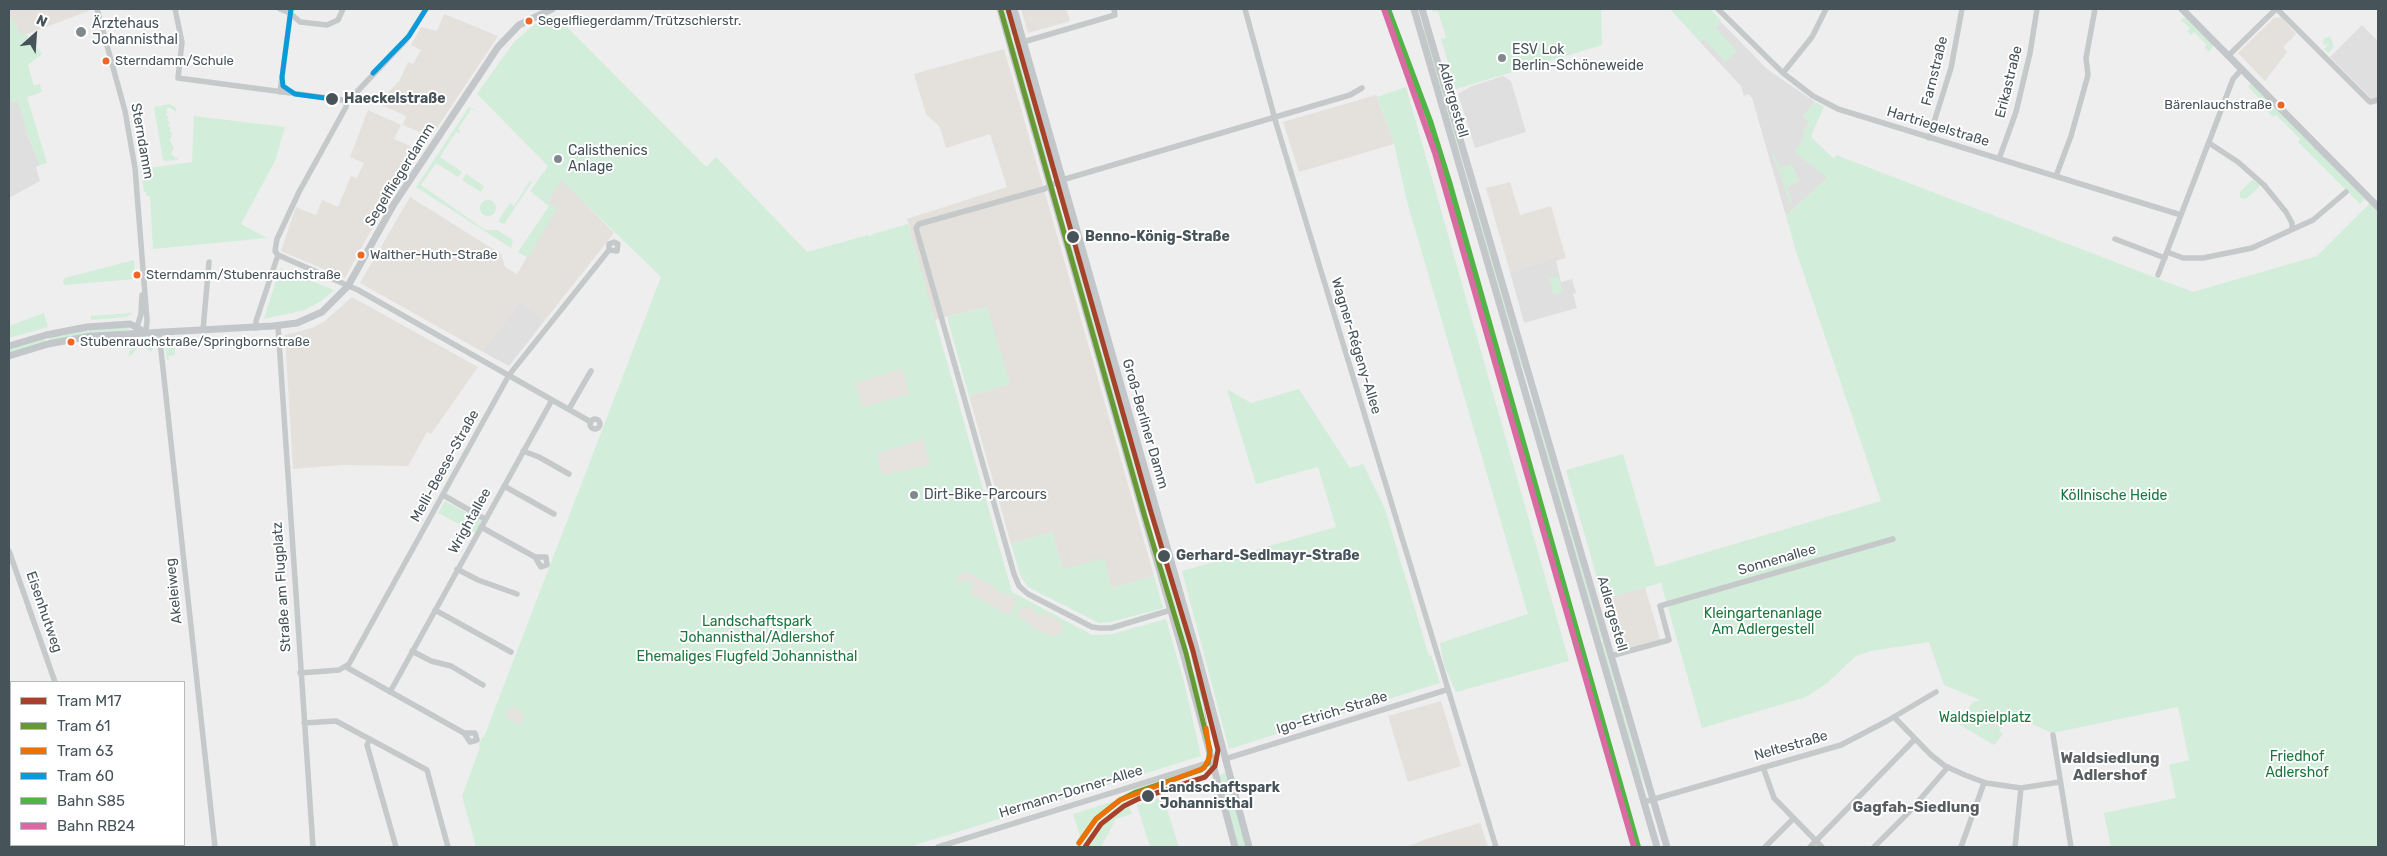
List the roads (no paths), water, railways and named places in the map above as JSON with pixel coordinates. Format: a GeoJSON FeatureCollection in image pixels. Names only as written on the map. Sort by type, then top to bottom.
{"type":"FeatureCollection","features":[{"type":"Feature","properties":{"kind":"main road","name":"Segelfliegerdamm"},"geometry":{"type":"LineString","coordinates":[[9,356],[73,338],[146,332],[278,326],[297,323],[322,312],[341,296],[348,286],[394,204],[498,47],[519,25],[552,9]]}},
{"type":"Feature","properties":{"kind":"main road","name":"Groß-Berliner Damm"},"geometry":{"type":"LineString","coordinates":[[1000,9],[1171,610],[1235,847]]}},
{"type":"Feature","properties":{"kind":"main road","name":"Groß-Berliner Damm"},"geometry":{"type":"LineString","coordinates":[[1014,9],[1198,656],[1248,847]]}},
{"type":"Feature","properties":{"kind":"main road","name":"Adlergestell"},"geometry":{"type":"LineString","coordinates":[[1414,9],[1472,196],[1528,389],[1657,847]]}},
{"type":"Feature","properties":{"kind":"main road","name":"Adlergestell"},"geometry":{"type":"LineString","coordinates":[[1422,9],[1472,196]]}},
{"type":"Feature","properties":{"kind":"main road"},"geometry":{"type":"LineString","coordinates":[[2182,9],[2378,207]]}},
{"type":"Feature","properties":{"kind":"main road"},"geometry":{"type":"LineString","coordinates":[[9,346],[79,328],[130,324],[146,332]]}},
{"type":"Feature","properties":{"kind":"main road","name":"Adlergestell"},"geometry":{"type":"LineString","coordinates":[[1528,389],[1612,656],[1667,847]]}},
{"type":"Feature","properties":{"kind":"main road"},"geometry":{"type":"LineString","coordinates":[[1211,762],[1225,759]]}},
{"type":"Feature","properties":{"kind":"street","name":"Sterndamm"},"geometry":{"type":"LineString","coordinates":[[97,9],[116,72],[132,144],[148,320],[146,332]]}},
{"type":"Feature","properties":{"kind":"street"},"geometry":{"type":"LineString","coordinates":[[175,9],[182,42],[178,78],[347,99],[352,97],[406,40],[426,9]]}},
{"type":"Feature","properties":{"kind":"street"},"geometry":{"type":"LineString","coordinates":[[280,9],[290,11],[300,22],[327,25],[338,20],[343,9]]}},
{"type":"Feature","properties":{"kind":"street","name":"Wagner-Régeny-Allee"},"geometry":{"type":"LineString","coordinates":[[1245,9],[1274,117],[1446,690],[1496,847]]}},
{"type":"Feature","properties":{"kind":"street","name":"Hartriegelstraße"},"geometry":{"type":"LineString","coordinates":[[1718,9],[1783,73],[1813,96],[1838,109],[2181,215]]}},
{"type":"Feature","properties":{"kind":"street"},"geometry":{"type":"LineString","coordinates":[[1783,73],[1812,37],[1826,9]]}},
{"type":"Feature","properties":{"kind":"street","name":"Farnstraße"},"geometry":{"type":"LineString","coordinates":[[1929,138],[1951,68],[1962,9]]}},
{"type":"Feature","properties":{"kind":"street","name":"Erikastraße"},"geometry":{"type":"LineString","coordinates":[[1999,159],[2016,112],[2030,53],[2037,9]]}},
{"type":"Feature","properties":{"kind":"street"},"geometry":{"type":"LineString","coordinates":[[2056,176],[2071,136],[2088,76],[2086,58],[2095,9]]}},
{"type":"Feature","properties":{"kind":"street"},"geometry":{"type":"LineString","coordinates":[[2228,56],[2277,9],[2370,102],[2378,100]]}},
{"type":"Feature","properties":{"kind":"street"},"geometry":{"type":"LineString","coordinates":[[280,92],[290,11]]}},
{"type":"Feature","properties":{"kind":"street"},"geometry":{"type":"LineString","coordinates":[[1023,42],[1114,12]]}},
{"type":"Feature","properties":{"kind":"street"},"geometry":{"type":"LineString","coordinates":[[2158,275],[2233,79],[2242,70]]}},
{"type":"Feature","properties":{"kind":"street"},"geometry":{"type":"LineString","coordinates":[[1171,610],[1111,628],[1092,627],[1024,592],[1016,581],[916,228],[920,224],[1050,186],[1062,180],[1356,93],[1362,88]]}},
{"type":"Feature","properties":{"kind":"street"},"geometry":{"type":"LineString","coordinates":[[347,99],[346,107],[283,224],[276,243],[275,251],[278,255],[348,286],[591,422]]}},
{"type":"Feature","properties":{"kind":"street"},"geometry":{"type":"LineString","coordinates":[[2209,142],[2238,162],[2264,185],[2286,212],[2292,223],[2292,228]]}},
{"type":"Feature","properties":{"kind":"street"},"geometry":{"type":"LineString","coordinates":[[2115,239],[2166,255],[2192,259],[2227,255],[2263,244],[2280,237],[2292,228],[2298,228],[2313,220],[2346,192]]}},
{"type":"Feature","properties":{"kind":"street","name":"Melli-Beese-Straße"},"geometry":{"type":"LineString","coordinates":[[346,667],[509,375],[609,250]]}},
{"type":"Feature","properties":{"kind":"street"},"geometry":{"type":"LineString","coordinates":[[256,328],[256,321],[278,255]]}},
{"type":"Feature","properties":{"kind":"street"},"geometry":{"type":"LineString","coordinates":[[203,330],[210,262]]}},
{"type":"Feature","properties":{"kind":"street","name":"Sterndamm"},"geometry":{"type":"LineString","coordinates":[[137,327],[141,314],[143,280]]}},
{"type":"Feature","properties":{"kind":"street","name":"Straße am Flugplatz"},"geometry":{"type":"LineString","coordinates":[[278,326],[313,847]]}},
{"type":"Feature","properties":{"kind":"street","name":"Akeleiweg"},"geometry":{"type":"LineString","coordinates":[[159,332],[215,847]]}},
{"type":"Feature","properties":{"kind":"street"},"geometry":{"type":"LineString","coordinates":[[569,409],[591,371]]}},
{"type":"Feature","properties":{"kind":"street","name":"Wrightallee"},"geometry":{"type":"LineString","coordinates":[[390,692],[552,400]]}},
{"type":"Feature","properties":{"kind":"street"},"geometry":{"type":"LineString","coordinates":[[522,452],[538,457],[569,474]]}},
{"type":"Feature","properties":{"kind":"street","name":"Wrightallee"},"geometry":{"type":"LineString","coordinates":[[504,486],[554,514]]}},
{"type":"Feature","properties":{"kind":"street"},"geometry":{"type":"LineString","coordinates":[[443,496],[485,519]]}},
{"type":"Feature","properties":{"kind":"street"},"geometry":{"type":"LineString","coordinates":[[480,527],[535,557]]}},
{"type":"Feature","properties":{"kind":"street","name":"Sonnenallee"},"geometry":{"type":"LineString","coordinates":[[1612,656],[1670,640],[1660,606],[1893,539]]}},
{"type":"Feature","properties":{"kind":"street","name":"Eisenhutweg"},"geometry":{"type":"LineString","coordinates":[[9,551],[55,681]]}},
{"type":"Feature","properties":{"kind":"street","name":"Wrightallee"},"geometry":{"type":"LineString","coordinates":[[457,569],[478,580],[517,594]]}},
{"type":"Feature","properties":{"kind":"street"},"geometry":{"type":"LineString","coordinates":[[435,610],[510,652]]}},
{"type":"Feature","properties":{"kind":"street"},"geometry":{"type":"LineString","coordinates":[[412,651],[431,661],[451,666],[483,685]]}},
{"type":"Feature","properties":{"kind":"street"},"geometry":{"type":"LineString","coordinates":[[300,673],[339,670],[346,667],[464,733]]}},
{"type":"Feature","properties":{"kind":"street","name":"Igo-Etrich-Straße"},"geometry":{"type":"LineString","coordinates":[[1225,759],[1446,690]]}},
{"type":"Feature","properties":{"kind":"street","name":"Neltestraße"},"geometry":{"type":"LineString","coordinates":[[1644,802],[1841,745],[1936,692]]}},
{"type":"Feature","properties":{"kind":"street"},"geometry":{"type":"LineString","coordinates":[[1894,717],[1915,739],[1948,767],[1984,782],[2021,788],[2060,782]]}},
{"type":"Feature","properties":{"kind":"street"},"geometry":{"type":"LineString","coordinates":[[304,722],[336,720],[427,770],[448,847]]}},
{"type":"Feature","properties":{"kind":"street"},"geometry":{"type":"LineString","coordinates":[[2052,736],[2071,847]]}},
{"type":"Feature","properties":{"kind":"street"},"geometry":{"type":"LineString","coordinates":[[370,739],[367,745],[396,847]]}},
{"type":"Feature","properties":{"kind":"street"},"geometry":{"type":"LineString","coordinates":[[1810,847],[1915,739]]}},
{"type":"Feature","properties":{"kind":"street"},"geometry":{"type":"LineString","coordinates":[[9,750],[10,757]]}},
{"type":"Feature","properties":{"kind":"street","name":"Hermann-Dorner-Allee"},"geometry":{"type":"LineString","coordinates":[[938,847],[1211,762]]}},
{"type":"Feature","properties":{"kind":"street"},"geometry":{"type":"LineString","coordinates":[[1763,767],[1774,798],[1822,847]]}},
{"type":"Feature","properties":{"kind":"street"},"geometry":{"type":"LineString","coordinates":[[1874,847],[1909,812],[1948,767]]}},
{"type":"Feature","properties":{"kind":"street"},"geometry":{"type":"LineString","coordinates":[[1961,847],[1984,782]]}},
{"type":"Feature","properties":{"kind":"street"},"geometry":{"type":"LineString","coordinates":[[2015,847],[2021,788]]}},
{"type":"Feature","properties":{"kind":"street"},"geometry":{"type":"LineString","coordinates":[[1765,847],[1793,819]]}},
{"type":"Feature","properties":{"kind":"tram line","name":"60"},"geometry":{"type":"LineString","coordinates":[[291,9],[282,77],[283,86],[295,94],[332,99]]}},
{"type":"Feature","properties":{"kind":"tram line","name":"60"},"geometry":{"type":"LineString","coordinates":[[373,73],[409,36],[426,9]]}},
{"type":"Feature","properties":{"kind":"tram line","name":"M17"},"geometry":{"type":"LineString","coordinates":[[1008,9],[1151,512],[1193,651],[1218,750],[1215,766],[1205,777],[1138,799],[1124,806],[1101,824],[1085,847]]}},
{"type":"Feature","properties":{"kind":"tram line","name":"61"},"geometry":{"type":"LineString","coordinates":[[1001,11],[1144,514],[1186,653],[1210,750],[1208,763],[1201,770],[1136,792],[1120,800],[1096,819],[1079,843]]}},
{"type":"Feature","properties":{"kind":"tram line"},"geometry":{"type":"LineString","coordinates":[[332,99],[344,100],[352,97],[373,73]]}},
{"type":"Feature","properties":{"kind":"tram line"},"geometry":{"type":"LineString","coordinates":[[1177,596],[1204,706],[1207,728]]}},
{"type":"Feature","properties":{"kind":"tram line","name":"63"},"geometry":{"type":"LineString","coordinates":[[1079,843],[1096,819],[1120,800],[1204,768],[1210,756],[1206,728]]}},
{"type":"Feature","properties":{"kind":"rail line","name":"RB24"},"geometry":{"type":"LineString","coordinates":[[1384,9],[1435,153],[1634,847]]}},
{"type":"Feature","properties":{"kind":"rail line","name":"S85"},"geometry":{"type":"LineString","coordinates":[[1388,9],[1430,121],[1450,185],[1638,847]]}},
{"type":"Feature","properties":{"kind":"place","name":"Segelfliegerdamm/Trützschlerstr."},"geometry":{"type":"Point","coordinates":[529,21]}},
{"type":"Feature","properties":{"kind":"place","name":"Ärztehaus Johannisthal"},"geometry":{"type":"Point","coordinates":[81,32]}},
{"type":"Feature","properties":{"kind":"place","name":"ESV Lok Berlin-Schöneweide"},"geometry":{"type":"Point","coordinates":[1502,58]}},
{"type":"Feature","properties":{"kind":"place","name":"Sterndamm/Schule"},"geometry":{"type":"Point","coordinates":[106,61]}},
{"type":"Feature","properties":{"kind":"place","name":"Haeckelstraße"},"geometry":{"type":"Point","coordinates":[332,99]}},
{"type":"Feature","properties":{"kind":"place","name":"Bärenlauchstraße"},"geometry":{"type":"Point","coordinates":[2281,105]}},
{"type":"Feature","properties":{"kind":"place","name":"Calisthenics Anlage"},"geometry":{"type":"Point","coordinates":[558,159]}},
{"type":"Feature","properties":{"kind":"place","name":"Benno-König-Straße"},"geometry":{"type":"Point","coordinates":[1073,237]}},
{"type":"Feature","properties":{"kind":"place","name":"Walther-Huth-Straße"},"geometry":{"type":"Point","coordinates":[361,255]}},
{"type":"Feature","properties":{"kind":"place","name":"Sterndamm/Stubenrauchstraße"},"geometry":{"type":"Point","coordinates":[137,275]}},
{"type":"Feature","properties":{"kind":"place","name":"Stubenrauchstraße/Springbornstraße"},"geometry":{"type":"Point","coordinates":[71,342]}},
{"type":"Feature","properties":{"kind":"place","name":"Dirt-Bike-Parcours"},"geometry":{"type":"Point","coordinates":[914,495]}},
{"type":"Feature","properties":{"kind":"place","name":"Gerhard-Sedlmayr-Straße"},"geometry":{"type":"Point","coordinates":[1164,556]}},
{"type":"Feature","properties":{"kind":"place","name":"Landschaftspark Johannisthal"},"geometry":{"type":"Point","coordinates":[1148,796]}},
{"type":"Feature","properties":{"kind":"district","name":"Waldsiedlung Adlershof"},"geometry":{"type":"Point","coordinates":[2110,768]}},
{"type":"Feature","properties":{"kind":"district","name":"Gagfah-Siedlung"},"geometry":{"type":"Point","coordinates":[1916,808]}},
{"type":"Feature","properties":{"kind":"park label","name":"Köllnische Heide"},"geometry":{"type":"Point","coordinates":[2114,496]}},
{"type":"Feature","properties":{"kind":"park label","name":"Kleingartenanlage Am Adlergestell"},"geometry":{"type":"Point","coordinates":[1763,622]}},
{"type":"Feature","properties":{"kind":"park label","name":"Landschaftspark Johannisthal/Adlershof"},"geometry":{"type":"Point","coordinates":[757,630]}},
{"type":"Feature","properties":{"kind":"park label","name":"Ehemaliges Flugfeld Johannisthal"},"geometry":{"type":"Point","coordinates":[747,657]}},
{"type":"Feature","properties":{"kind":"park label","name":"Waldspielplatz"},"geometry":{"type":"Point","coordinates":[1985,718]}},
{"type":"Feature","properties":{"kind":"park label","name":"Friedhof Adlershof"},"geometry":{"type":"Point","coordinates":[2297,766]}}]}
